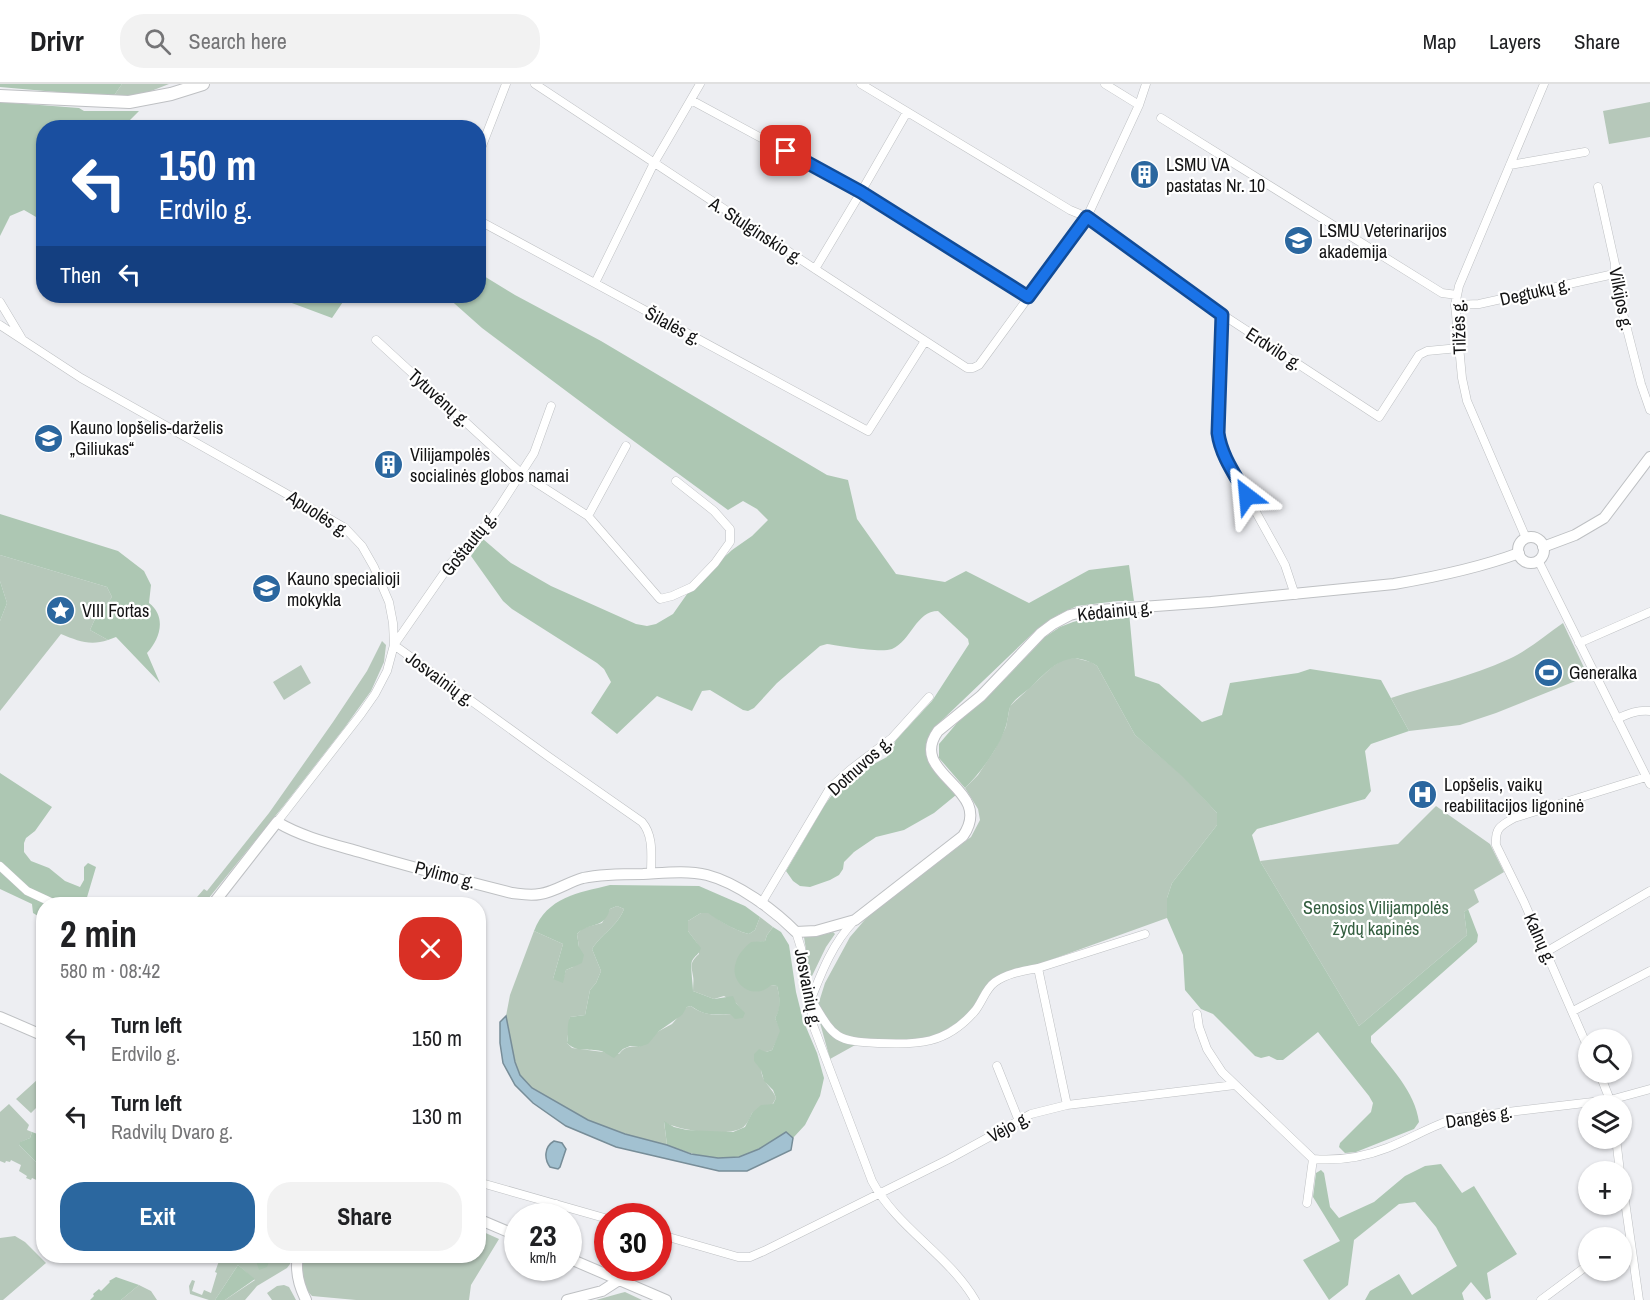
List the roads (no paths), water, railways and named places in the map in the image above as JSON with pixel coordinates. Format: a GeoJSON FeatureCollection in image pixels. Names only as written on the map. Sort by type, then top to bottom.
{"type":"FeatureCollection","features":[{"type":"Feature","properties":{"kind":"main road"},"geometry":{"type":"LineString","coordinates":[[171,94],[181,84]]}},
{"type":"Feature","properties":{"kind":"main road"},"geometry":{"type":"LineString","coordinates":[[0,96],[129,102],[171,94],[203,84]]}},
{"type":"Feature","properties":{"kind":"main road"},"geometry":{"type":"LineString","coordinates":[[1543,547],[1575,535],[1605,518],[1650,456]]}},
{"type":"Feature","properties":{"kind":"main road"},"geometry":{"type":"LineString","coordinates":[[1530,537],[1539,540],[1543,547],[1544,552],[1538,560],[1529,563],[1524,561],[1519,553],[1520,544],[1530,537]]}},
{"type":"Feature","properties":{"kind":"main road","name":"Kėdainių g."},"geometry":{"type":"LineString","coordinates":[[855,920],[955,843],[968,828],[970,807],[963,794],[933,762],[931,754],[933,738],[938,731],[981,696],[1041,633],[1053,624],[1070,615],[1086,611],[1368,588],[1420,580],[1519,553]]}},
{"type":"Feature","properties":{"kind":"main road","name":"Pylimo g."},"geometry":{"type":"LineString","coordinates":[[277,822],[290,830],[363,853],[527,895],[544,893],[585,878],[651,873]]}},
{"type":"Feature","properties":{"kind":"main road","name":"Apuolės g."},"geometry":{"type":"LineString","coordinates":[[218,897],[277,822]]}},
{"type":"Feature","properties":{"kind":"main road","name":"Josvainių g."},"geometry":{"type":"LineString","coordinates":[[651,873],[707,875],[736,887],[761,903],[796,932]]}},
{"type":"Feature","properties":{"kind":"main road"},"geometry":{"type":"LineString","coordinates":[[796,932],[816,931],[855,920]]}},
{"type":"Feature","properties":{"kind":"main road"},"geometry":{"type":"LineString","coordinates":[[0,1017],[36,1033]]}},
{"type":"Feature","properties":{"kind":"main road"},"geometry":{"type":"LineString","coordinates":[[486,1223],[504,1230]]}},
{"type":"Feature","properties":{"kind":"main road"},"geometry":{"type":"LineString","coordinates":[[298,1263],[297,1273],[307,1298]]}},
{"type":"Feature","properties":{"kind":"main road"},"geometry":{"type":"LineString","coordinates":[[567,1300],[602,1291],[617,1281]]}},
{"type":"Feature","properties":{"kind":"main road"},"geometry":{"type":"LineString","coordinates":[[621,1281],[666,1300]]}},
{"type":"Feature","properties":{"kind":"street"},"geometry":{"type":"LineString","coordinates":[[486,135],[506,84]]}},
{"type":"Feature","properties":{"kind":"street","name":"A. Stulginskio g."},"geometry":{"type":"LineString","coordinates":[[535,84],[968,368],[974,369],[979,365],[1028,297]]}},
{"type":"Feature","properties":{"kind":"street"},"geometry":{"type":"LineString","coordinates":[[595,283],[654,163],[700,84]]}},
{"type":"Feature","properties":{"kind":"street","name":"Erdvilo g."},"geometry":{"type":"LineString","coordinates":[[861,84],[1070,210],[1087,217],[1222,315],[1379,417],[1419,355],[1427,351],[1459,348]]}},
{"type":"Feature","properties":{"kind":"street"},"geometry":{"type":"LineString","coordinates":[[1105,84],[1139,105]]}},
{"type":"Feature","properties":{"kind":"street"},"geometry":{"type":"LineString","coordinates":[[691,100],[861,192],[1028,297],[1087,217],[1139,105],[1146,84]]}},
{"type":"Feature","properties":{"kind":"street","name":"Tilžės g."},"geometry":{"type":"LineString","coordinates":[[1526,538],[1472,415],[1462,378],[1455,305],[1459,286],[1544,84]]}},
{"type":"Feature","properties":{"kind":"street"},"geometry":{"type":"LineString","coordinates":[[815,269],[907,112]]}},
{"type":"Feature","properties":{"kind":"street"},"geometry":{"type":"LineString","coordinates":[[1161,118],[1442,293],[1457,295]]}},
{"type":"Feature","properties":{"kind":"street"},"geometry":{"type":"LineString","coordinates":[[1510,165],[1585,152]]}},
{"type":"Feature","properties":{"kind":"street","name":"Vilkijos g."},"geometry":{"type":"LineString","coordinates":[[1598,187],[1615,264],[1614,274],[1641,384],[1650,410]]}},
{"type":"Feature","properties":{"kind":"street","name":"Šilalės g."},"geometry":{"type":"LineString","coordinates":[[486,224],[868,431],[926,340]]}},
{"type":"Feature","properties":{"kind":"street","name":"Degtukų g."},"geometry":{"type":"LineString","coordinates":[[1455,305],[1479,304],[1614,274]]}},
{"type":"Feature","properties":{"kind":"street"},"geometry":{"type":"LineString","coordinates":[[0,302],[22,338]]}},
{"type":"Feature","properties":{"kind":"street"},"geometry":{"type":"LineString","coordinates":[[1222,315],[1217,423],[1219,441],[1227,460],[1277,550],[1295,595]]}},
{"type":"Feature","properties":{"kind":"street","name":"Apuolės g."},"geometry":{"type":"LineString","coordinates":[[0,325],[81,378],[345,528],[362,546],[374,567],[388,602],[393,623],[394,645],[387,671],[362,714],[277,822]]}},
{"type":"Feature","properties":{"kind":"street","name":"Tytuvėnų g."},"geometry":{"type":"LineString","coordinates":[[376,340],[521,473],[588,516],[660,599],[692,587],[715,563],[730,542],[730,529],[714,511],[676,481]]}},
{"type":"Feature","properties":{"kind":"street","name":"Goštautų g."},"geometry":{"type":"LineString","coordinates":[[394,645],[452,563],[491,519],[534,453],[551,405]]}},
{"type":"Feature","properties":{"kind":"street"},"geometry":{"type":"LineString","coordinates":[[588,516],[626,446]]}},
{"type":"Feature","properties":{"kind":"street"},"geometry":{"type":"LineString","coordinates":[[1538,560],[1648,780]]}},
{"type":"Feature","properties":{"kind":"street"},"geometry":{"type":"LineString","coordinates":[[1579,643],[1650,612]]}},
{"type":"Feature","properties":{"kind":"street","name":"Josvainių g."},"geometry":{"type":"LineString","coordinates":[[394,645],[642,822],[649,831],[651,873]]}},
{"type":"Feature","properties":{"kind":"street","name":"Dotnuvos g."},"geometry":{"type":"LineString","coordinates":[[761,903],[830,788],[892,738],[930,697]]}},
{"type":"Feature","properties":{"kind":"street"},"geometry":{"type":"LineString","coordinates":[[1617,718],[1640,710],[1650,711]]}},
{"type":"Feature","properties":{"kind":"street","name":"Kalnų g."},"geometry":{"type":"LineString","coordinates":[[1580,1029],[1496,845],[1496,837],[1498,830],[1514,818],[1648,780]]}},
{"type":"Feature","properties":{"kind":"street"},"geometry":{"type":"LineString","coordinates":[[0,866],[27,891],[40,897]]}},
{"type":"Feature","properties":{"kind":"street"},"geometry":{"type":"LineString","coordinates":[[1546,952],[1650,891]]}},
{"type":"Feature","properties":{"kind":"street"},"geometry":{"type":"LineString","coordinates":[[855,920],[839,938],[812,999],[827,1026],[841,1038],[852,1041],[909,1044],[922,1043],[942,1036],[976,1010],[992,984],[1012,974],[1145,934]]}},
{"type":"Feature","properties":{"kind":"street","name":"Josvainių g."},"geometry":{"type":"LineString","coordinates":[[796,932],[801,948],[808,993],[812,999],[811,1013],[814,1027],[862,1157],[879,1195],[960,1278],[975,1300]]}},
{"type":"Feature","properties":{"kind":"street"},"geometry":{"type":"LineString","coordinates":[[1038,968],[1067,1105]]}},
{"type":"Feature","properties":{"kind":"street"},"geometry":{"type":"LineString","coordinates":[[1573,1011],[1650,971]]}},
{"type":"Feature","properties":{"kind":"street"},"geometry":{"type":"LineString","coordinates":[[1197,1014],[1206,1049],[1222,1072],[1313,1159],[1306,1203]]}},
{"type":"Feature","properties":{"kind":"street"},"geometry":{"type":"LineString","coordinates":[[997,1066],[1019,1121]]}},
{"type":"Feature","properties":{"kind":"street","name":"Vėjo g."},"geometry":{"type":"LineString","coordinates":[[672,1238],[738,1257],[750,1257],[879,1195],[1030,1114],[1067,1105],[1235,1085]]}},
{"type":"Feature","properties":{"kind":"street","name":"Dangės g."},"geometry":{"type":"LineString","coordinates":[[1632,1095],[1650,1089]]}},
{"type":"Feature","properties":{"kind":"street","name":"Dangės g."},"geometry":{"type":"LineString","coordinates":[[1313,1159],[1358,1157],[1387,1148],[1456,1118],[1578,1106]]}},
{"type":"Feature","properties":{"kind":"street"},"geometry":{"type":"LineString","coordinates":[[486,1184],[552,1203]]}},
{"type":"Feature","properties":{"kind":"street"},"geometry":{"type":"LineString","coordinates":[[1632,1256],[1639,1300]]}},
{"type":"Feature","properties":{"kind":"street"},"geometry":{"type":"LineString","coordinates":[[1541,1300],[1578,1272]]}},
{"type":"Feature","properties":{"kind":"water"},"geometry":{"type":"Polygon","coordinates":[[[506,1016],[515,1062],[520,1075],[532,1088],[588,1120],[691,1154],[718,1158],[739,1157],[759,1149],[786,1132],[793,1138],[791,1150],[747,1171],[719,1171],[616,1147],[566,1126],[533,1103],[515,1085],[503,1063],[500,1022],[506,1016]]]}},
{"type":"Feature","properties":{"kind":"water"},"geometry":{"type":"Polygon","coordinates":[[[554,1141],[562,1143],[566,1149],[558,1169],[550,1167],[546,1157],[548,1146],[554,1141]]]}},
{"type":"Feature","properties":{"kind":"place","name":"LSMU VA pastatas Nr. 10"},"geometry":{"type":"Point","coordinates":[1145,175]}},
{"type":"Feature","properties":{"kind":"place","name":"LSMU Veterinarijos akademija"},"geometry":{"type":"Point","coordinates":[1298,241]}},
{"type":"Feature","properties":{"kind":"place","name":"Kauno lopšelis-darželis „Giliukas“"},"geometry":{"type":"Point","coordinates":[49,438]}},
{"type":"Feature","properties":{"kind":"place","name":"Vilijampolės socialinės globos namai"},"geometry":{"type":"Point","coordinates":[389,465]}},
{"type":"Feature","properties":{"kind":"place","name":"Kauno specialioji mokykla"},"geometry":{"type":"Point","coordinates":[266,589]}},
{"type":"Feature","properties":{"kind":"place","name":"VIII Fortas"},"geometry":{"type":"Point","coordinates":[61,611]}},
{"type":"Feature","properties":{"kind":"place","name":"Generalka"},"geometry":{"type":"Point","coordinates":[1548,673]}},
{"type":"Feature","properties":{"kind":"place","name":"Lopšelis, vaikų reabilitacijos ligoninė"},"geometry":{"type":"Point","coordinates":[1423,795]}},
{"type":"Feature","properties":{"kind":"park label","name":"Senosios Vilijampolės žydų kapinės"},"geometry":{"type":"Point","coordinates":[1376,918]}}]}
